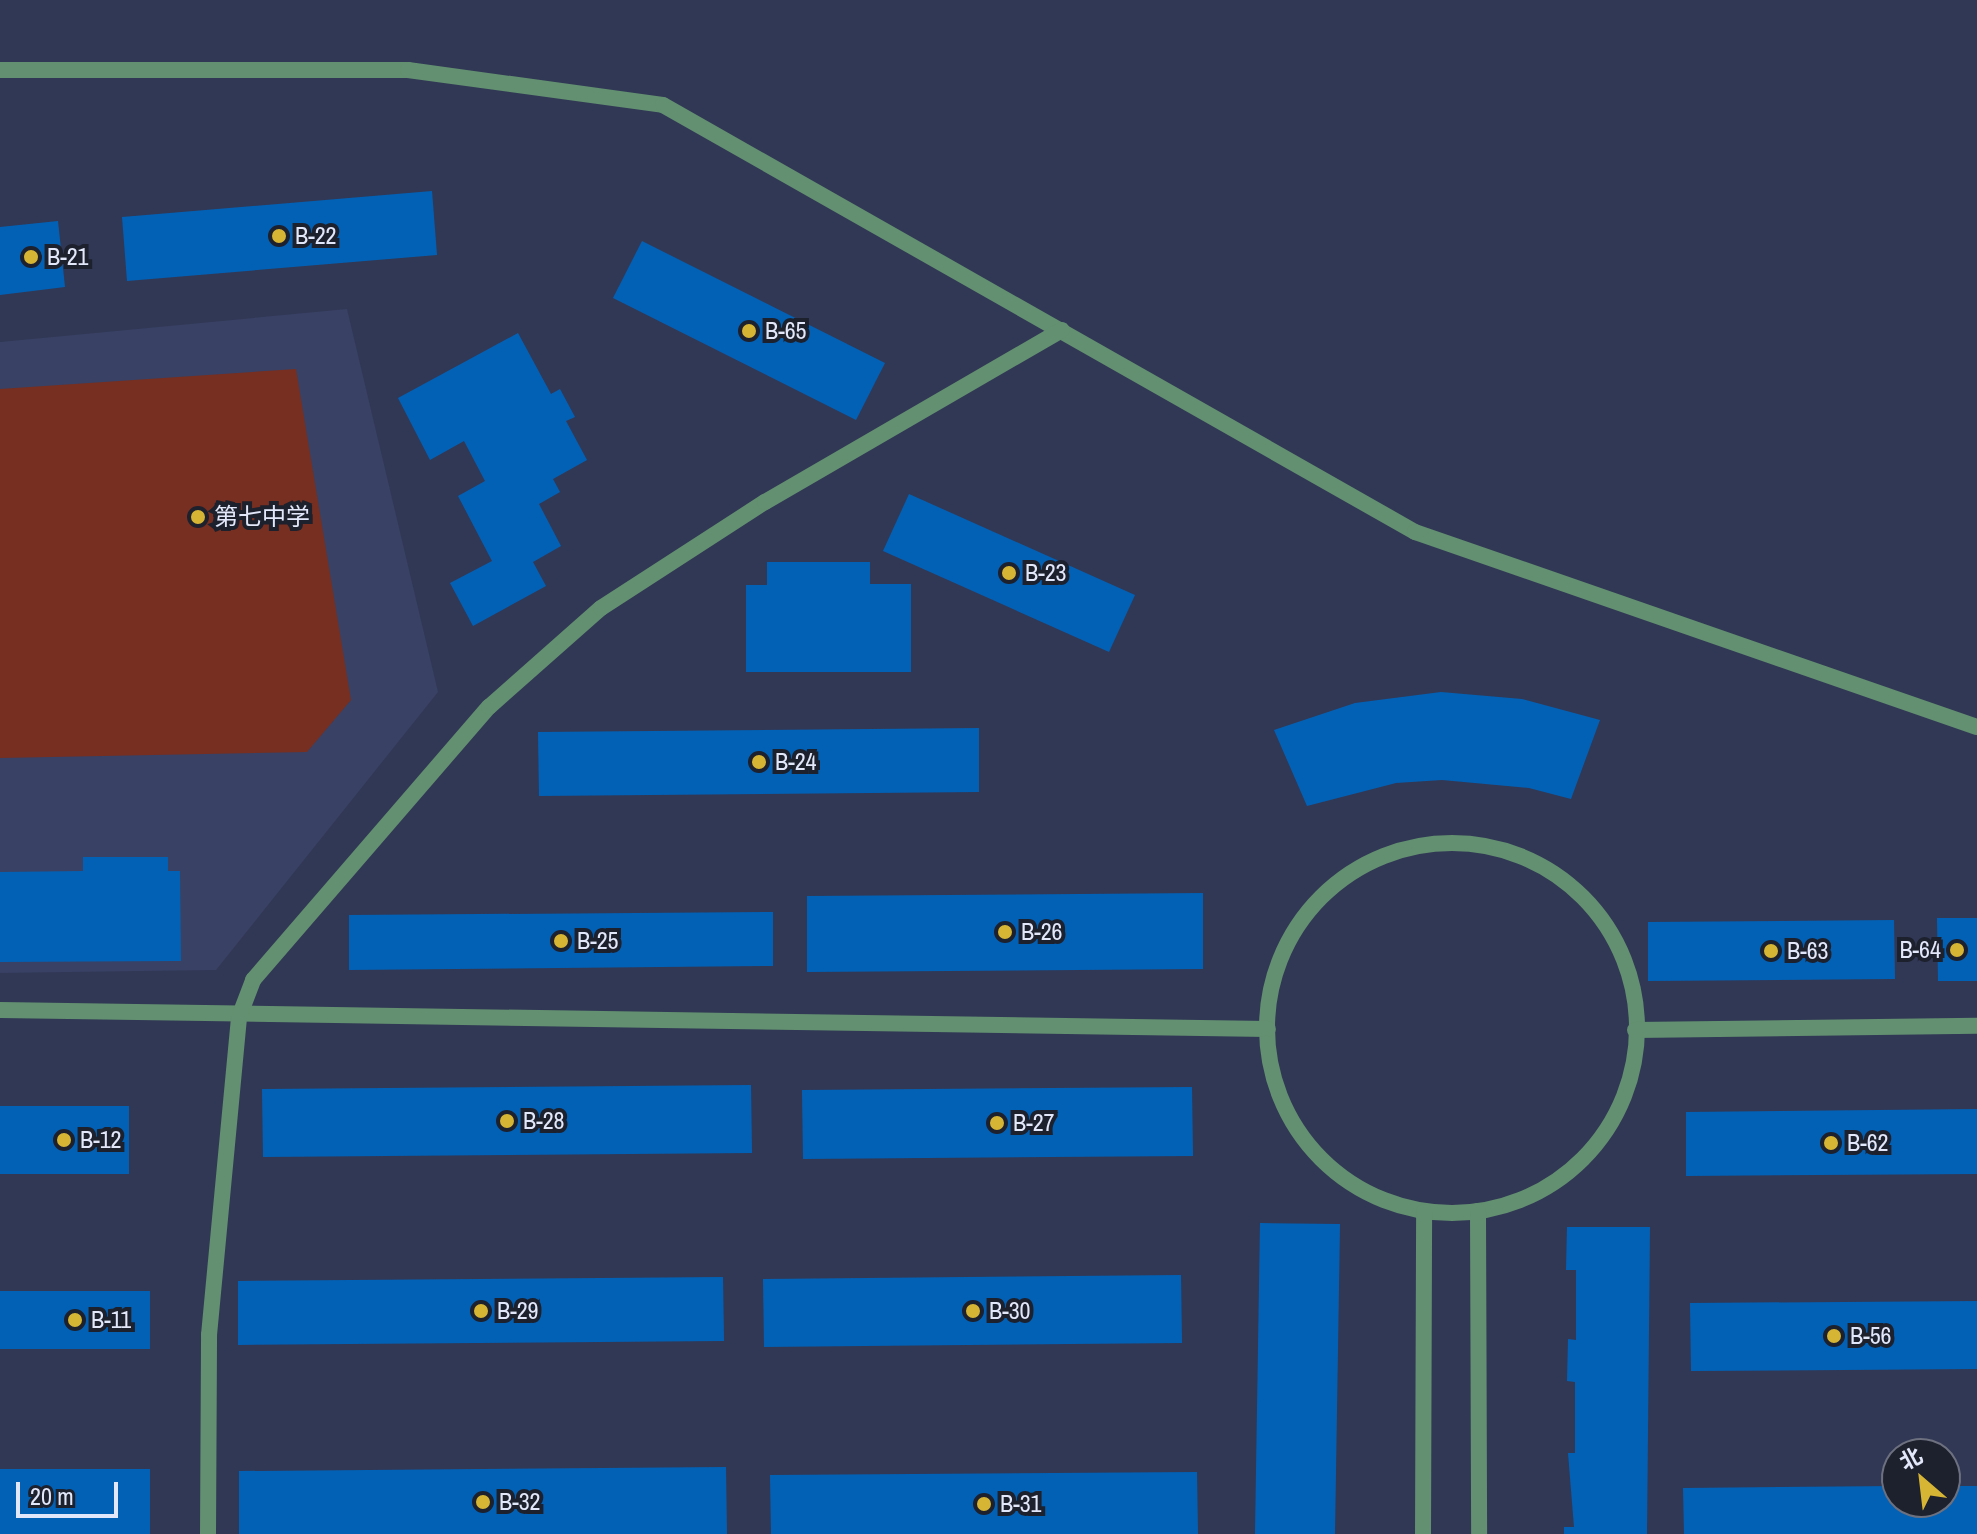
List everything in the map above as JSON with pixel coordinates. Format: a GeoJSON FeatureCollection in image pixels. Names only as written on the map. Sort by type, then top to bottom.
{"type":"FeatureCollection","features":[{"type":"Feature","properties":{"kind":"street"},"geometry":{"type":"LineString","coordinates":[[0,70],[408,70],[663,105],[1415,532],[1977,727]]}},
{"type":"Feature","properties":{"kind":"street"},"geometry":{"type":"LineString","coordinates":[[208,1534],[209,1335],[239,1017],[253,980],[489,707],[601,608],[765,502],[1062,330]]}},
{"type":"Feature","properties":{"kind":"street"},"geometry":{"type":"LineString","coordinates":[[1457,842],[1520,855],[1575,888],[1615,938],[1636,999],[1635,1063],[1611,1123],[1569,1172],[1513,1203],[1478,1211],[1424,1212],[1381,1200],[1327,1166],[1287,1115],[1267,1054],[1268,1029],[1269,990],[1293,930],[1336,882],[1393,851],[1457,842]]}},
{"type":"Feature","properties":{"kind":"street"},"geometry":{"type":"LineString","coordinates":[[0,1010],[239,1017],[1268,1029]]}},
{"type":"Feature","properties":{"kind":"street"},"geometry":{"type":"LineString","coordinates":[[1635,1030],[1977,1026]]}},
{"type":"Feature","properties":{"kind":"street"},"geometry":{"type":"LineString","coordinates":[[1478,1211],[1479,1534]]}},
{"type":"Feature","properties":{"kind":"street"},"geometry":{"type":"LineString","coordinates":[[1423,1534],[1424,1212]]}},
{"type":"Feature","properties":{"kind":"shaded area","name":"第七中学"},"geometry":{"type":"Polygon","coordinates":[[[347,309],[438,692],[216,970],[0,973],[0,342],[347,309]]]}},
{"type":"Feature","properties":{"kind":"shaded area"},"geometry":{"type":"Polygon","coordinates":[[[296,369],[351,700],[307,752],[0,758],[0,389],[296,369]]]}},
{"type":"Feature","properties":{"kind":"building","name":"B-22"},"geometry":{"type":"Polygon","coordinates":[[[432,191],[437,255],[127,281],[122,217],[432,191]]]}},
{"type":"Feature","properties":{"kind":"building","name":"B-21"},"geometry":{"type":"Polygon","coordinates":[[[58,221],[65,287],[0,295],[0,227],[58,221]]]}},
{"type":"Feature","properties":{"kind":"building","name":"B-65"},"geometry":{"type":"Polygon","coordinates":[[[642,241],[885,363],[856,420],[613,298],[642,241]]]}},
{"type":"Feature","properties":{"kind":"building"},"geometry":{"type":"Polygon","coordinates":[[[518,333],[551,394],[560,389],[575,417],[566,421],[587,460],[553,479],[560,492],[539,504],[561,546],[533,562],[546,586],[473,626],[450,583],[492,561],[458,496],[485,481],[464,441],[430,460],[398,398],[518,333]]]}},
{"type":"Feature","properties":{"kind":"building","name":"B-23"},"geometry":{"type":"Polygon","coordinates":[[[909,494],[1135,595],[1109,652],[883,551],[909,494]]]}},
{"type":"Feature","properties":{"kind":"building"},"geometry":{"type":"Polygon","coordinates":[[[767,562],[870,562],[870,584],[911,584],[911,672],[746,672],[746,585],[767,585],[767,562]]]}},
{"type":"Feature","properties":{"kind":"building"},"geometry":{"type":"Polygon","coordinates":[[[1441,692],[1522,699],[1600,720],[1571,799],[1529,788],[1442,780],[1396,783],[1307,806],[1274,730],[1355,703],[1441,692]]]}},
{"type":"Feature","properties":{"kind":"building","name":"B-24"},"geometry":{"type":"Polygon","coordinates":[[[979,728],[979,792],[539,796],[538,732],[979,728]]]}},
{"type":"Feature","properties":{"kind":"building"},"geometry":{"type":"Polygon","coordinates":[[[83,857],[168,857],[168,871],[180,871],[181,961],[0,962],[0,872],[83,871],[83,857]]]}},
{"type":"Feature","properties":{"kind":"building","name":"B-26"},"geometry":{"type":"Polygon","coordinates":[[[1203,893],[1203,969],[807,972],[807,896],[1203,893]]]}},
{"type":"Feature","properties":{"kind":"building","name":"B-25"},"geometry":{"type":"Polygon","coordinates":[[[773,912],[773,966],[349,970],[349,915],[773,912]]]}},
{"type":"Feature","properties":{"kind":"building","name":"B-64"},"geometry":{"type":"Polygon","coordinates":[[[1937,918],[1977,918],[1977,981],[1938,981],[1937,918]]]}},
{"type":"Feature","properties":{"kind":"building","name":"B-63"},"geometry":{"type":"Polygon","coordinates":[[[1894,920],[1895,979],[1648,981],[1648,922],[1894,920]]]}},
{"type":"Feature","properties":{"kind":"building","name":"B-28"},"geometry":{"type":"Polygon","coordinates":[[[751,1085],[752,1153],[263,1157],[262,1089],[751,1085]]]}},
{"type":"Feature","properties":{"kind":"building","name":"B-27"},"geometry":{"type":"Polygon","coordinates":[[[1192,1087],[1193,1156],[803,1159],[802,1090],[1192,1087]]]}},
{"type":"Feature","properties":{"kind":"building","name":"B-12"},"geometry":{"type":"Polygon","coordinates":[[[0,1106],[129,1106],[129,1174],[0,1174],[0,1106]]]}},
{"type":"Feature","properties":{"kind":"building","name":"B-62"},"geometry":{"type":"Polygon","coordinates":[[[1977,1109],[1977,1174],[1686,1176],[1686,1112],[1977,1109]]]}},
{"type":"Feature","properties":{"kind":"building"},"geometry":{"type":"Polygon","coordinates":[[[1260,1223],[1340,1224],[1335,1534],[1255,1534],[1260,1223]]]}},
{"type":"Feature","properties":{"kind":"building"},"geometry":{"type":"Polygon","coordinates":[[[1567,1227],[1650,1227],[1647,1534],[1564,1534],[1564,1527],[1574,1527],[1568,1453],[1575,1453],[1575,1382],[1567,1381],[1568,1339],[1576,1340],[1576,1270],[1566,1270],[1567,1227]]]}},
{"type":"Feature","properties":{"kind":"building","name":"B-30"},"geometry":{"type":"Polygon","coordinates":[[[1181,1275],[1182,1343],[764,1347],[763,1279],[1181,1275]]]}},
{"type":"Feature","properties":{"kind":"building","name":"B-29"},"geometry":{"type":"Polygon","coordinates":[[[723,1277],[724,1341],[238,1345],[238,1281],[723,1277]]]}},
{"type":"Feature","properties":{"kind":"building","name":"B-11"},"geometry":{"type":"Polygon","coordinates":[[[0,1291],[150,1291],[150,1349],[0,1349],[0,1291]]]}},
{"type":"Feature","properties":{"kind":"building","name":"B-56"},"geometry":{"type":"Polygon","coordinates":[[[1977,1301],[1977,1369],[1691,1371],[1690,1303],[1977,1301]]]}},
{"type":"Feature","properties":{"kind":"building","name":"B-32"},"geometry":{"type":"Polygon","coordinates":[[[726,1467],[727,1534],[239,1534],[239,1471],[726,1467]]]}},
{"type":"Feature","properties":{"kind":"building"},"geometry":{"type":"Polygon","coordinates":[[[0,1469],[150,1469],[150,1534],[0,1534],[0,1469]]]}},
{"type":"Feature","properties":{"kind":"building","name":"B-31"},"geometry":{"type":"Polygon","coordinates":[[[1197,1472],[1198,1534],[771,1534],[770,1475],[1197,1472]]]}},
{"type":"Feature","properties":{"kind":"building"},"geometry":{"type":"Polygon","coordinates":[[[1881,1486],[1881,1518],[1961,1518],[1961,1486],[1977,1486],[1977,1534],[1684,1534],[1683,1488],[1881,1486]]]}},
{"type":"Feature","properties":{"kind":"place","name":"B-22"},"geometry":{"type":"Point","coordinates":[279,236]}},
{"type":"Feature","properties":{"kind":"place","name":"B-21"},"geometry":{"type":"Point","coordinates":[31,257]}},
{"type":"Feature","properties":{"kind":"place","name":"B-65"},"geometry":{"type":"Point","coordinates":[749,331]}},
{"type":"Feature","properties":{"kind":"place","name":"第七中学"},"geometry":{"type":"Point","coordinates":[198,517]}},
{"type":"Feature","properties":{"kind":"place","name":"B-23"},"geometry":{"type":"Point","coordinates":[1009,573]}},
{"type":"Feature","properties":{"kind":"place","name":"B-24"},"geometry":{"type":"Point","coordinates":[759,762]}},
{"type":"Feature","properties":{"kind":"place","name":"B-26"},"geometry":{"type":"Point","coordinates":[1005,932]}},
{"type":"Feature","properties":{"kind":"place","name":"B-25"},"geometry":{"type":"Point","coordinates":[561,941]}},
{"type":"Feature","properties":{"kind":"place","name":"B-64"},"geometry":{"type":"Point","coordinates":[1957,950]}},
{"type":"Feature","properties":{"kind":"place","name":"B-63"},"geometry":{"type":"Point","coordinates":[1771,951]}},
{"type":"Feature","properties":{"kind":"place","name":"B-28"},"geometry":{"type":"Point","coordinates":[507,1121]}},
{"type":"Feature","properties":{"kind":"place","name":"B-27"},"geometry":{"type":"Point","coordinates":[997,1123]}},
{"type":"Feature","properties":{"kind":"place","name":"B-12"},"geometry":{"type":"Point","coordinates":[64,1140]}},
{"type":"Feature","properties":{"kind":"place","name":"B-62"},"geometry":{"type":"Point","coordinates":[1831,1143]}},
{"type":"Feature","properties":{"kind":"place","name":"B-29"},"geometry":{"type":"Point","coordinates":[481,1311]}},
{"type":"Feature","properties":{"kind":"place","name":"B-30"},"geometry":{"type":"Point","coordinates":[973,1311]}},
{"type":"Feature","properties":{"kind":"place","name":"B-11"},"geometry":{"type":"Point","coordinates":[75,1320]}},
{"type":"Feature","properties":{"kind":"place","name":"B-56"},"geometry":{"type":"Point","coordinates":[1834,1336]}},
{"type":"Feature","properties":{"kind":"place","name":"B-32"},"geometry":{"type":"Point","coordinates":[483,1502]}},
{"type":"Feature","properties":{"kind":"place","name":"B-31"},"geometry":{"type":"Point","coordinates":[984,1504]}}]}
